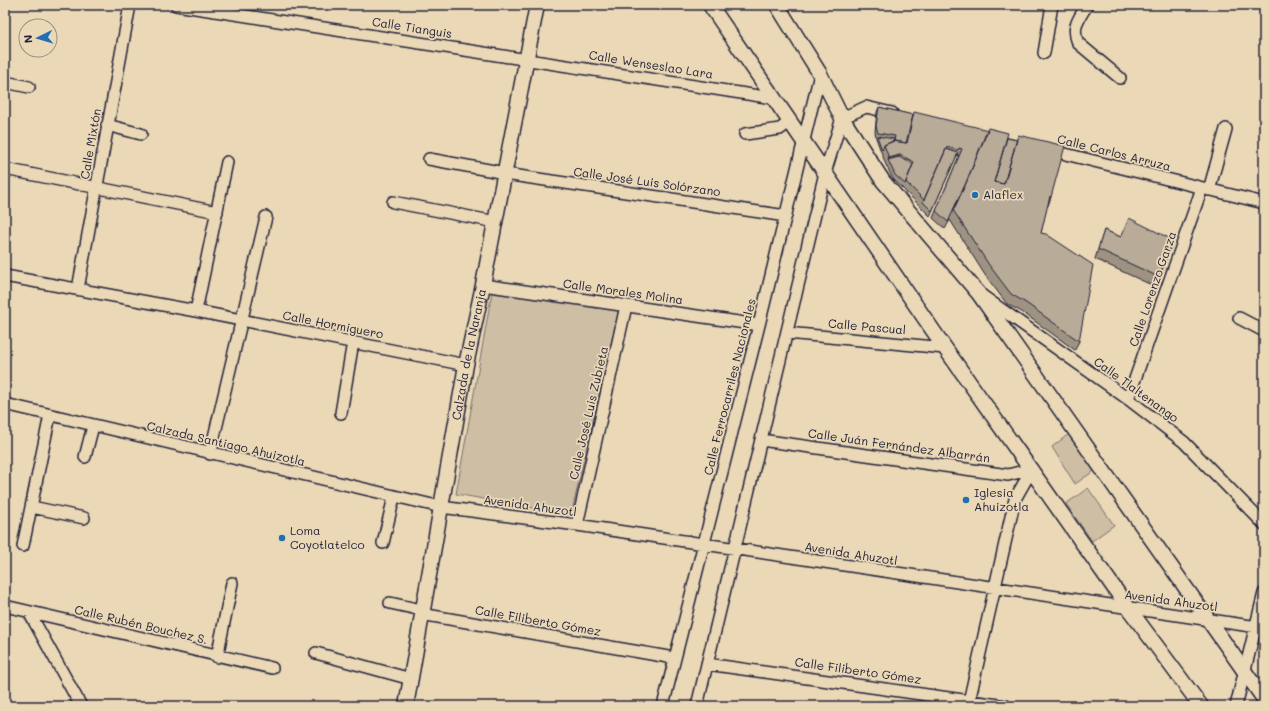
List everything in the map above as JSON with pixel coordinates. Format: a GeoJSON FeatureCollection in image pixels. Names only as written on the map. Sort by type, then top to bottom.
{"type":"FeatureCollection","features":[{"type":"Feature","properties":{"kind":"main road","name":"Calzada de la Naranja"},"geometry":{"type":"LineString","coordinates":[[406,706],[466,365],[484,285],[537,5]]}},
{"type":"Feature","properties":{"kind":"main road"},"geometry":{"type":"LineString","coordinates":[[710,5],[772,98],[804,142],[945,348],[1032,469],[1129,609],[1201,706]]}},
{"type":"Feature","properties":{"kind":"main road"},"geometry":{"type":"LineString","coordinates":[[777,5],[820,74],[842,118],[883,181],[979,294],[1264,699]]}},
{"type":"Feature","properties":{"kind":"street","name":"Calle Mixtón"},"geometry":{"type":"LineString","coordinates":[[78,289],[130,5]]}},
{"type":"Feature","properties":{"kind":"street","name":"Calle Tianguis"},"geometry":{"type":"LineString","coordinates":[[176,5],[526,58]]}},
{"type":"Feature","properties":{"kind":"street"},"geometry":{"type":"LineString","coordinates":[[1044,53],[1052,5]]}},
{"type":"Feature","properties":{"kind":"street"},"geometry":{"type":"LineString","coordinates":[[1087,5],[1075,26],[1075,35],[1078,43],[1120,78]]}},
{"type":"Feature","properties":{"kind":"street","name":"Calle Wenseslao Lara"},"geometry":{"type":"LineString","coordinates":[[526,58],[772,98]]}},
{"type":"Feature","properties":{"kind":"street","name":"Calle Ferrocarriles Nacionales"},"geometry":{"type":"LineString","coordinates":[[663,706],[759,325],[820,74]]}},
{"type":"Feature","properties":{"kind":"street"},"geometry":{"type":"LineString","coordinates":[[5,82],[29,87]]}},
{"type":"Feature","properties":{"kind":"street"},"geometry":{"type":"LineString","coordinates":[[697,706],[825,173],[842,118],[866,107],[904,116]]}},
{"type":"Feature","properties":{"kind":"street"},"geometry":{"type":"LineString","coordinates":[[745,134],[780,129],[790,122]]}},
{"type":"Feature","properties":{"kind":"street"},"geometry":{"type":"LineString","coordinates":[[107,125],[140,134]]}},
{"type":"Feature","properties":{"kind":"street","name":"Calle Lorenzo Garza"},"geometry":{"type":"LineString","coordinates":[[1128,399],[1206,189],[1226,129]]}},
{"type":"Feature","properties":{"kind":"street","name":"Calle Carlos Arruza"},"geometry":{"type":"LineString","coordinates":[[1041,148],[1264,202]]}},
{"type":"Feature","properties":{"kind":"street","name":"Calle José Luis Solórzano"},"geometry":{"type":"LineString","coordinates":[[429,159],[505,174],[786,216]]}},
{"type":"Feature","properties":{"kind":"street"},"geometry":{"type":"LineString","coordinates":[[196,311],[228,162]]}},
{"type":"Feature","properties":{"kind":"street"},"geometry":{"type":"LineString","coordinates":[[5,168],[217,212]]}},
{"type":"Feature","properties":{"kind":"street"},"geometry":{"type":"LineString","coordinates":[[393,202],[496,222]]}},
{"type":"Feature","properties":{"kind":"street"},"geometry":{"type":"LineString","coordinates":[[210,454],[240,320],[266,217]]}},
{"type":"Feature","properties":{"kind":"street","name":"Calle Hormiguero"},"geometry":{"type":"LineString","coordinates":[[5,276],[196,311],[466,365]]}},
{"type":"Feature","properties":{"kind":"street","name":"Calle Morales Molina"},"geometry":{"type":"LineString","coordinates":[[484,285],[759,325]]}},
{"type":"Feature","properties":{"kind":"street","name":"Calle Tlaltenango"},"geometry":{"type":"LineString","coordinates":[[979,294],[1128,399],[1184,442],[1264,524]]}},
{"type":"Feature","properties":{"kind":"street","name":"Calle José Luis Zubieta"},"geometry":{"type":"LineString","coordinates":[[577,526],[626,306]]}},
{"type":"Feature","properties":{"kind":"street"},"geometry":{"type":"LineString","coordinates":[[1239,318],[1264,331]]}},
{"type":"Feature","properties":{"kind":"street","name":"Calle Pascual"},"geometry":{"type":"LineString","coordinates":[[787,333],[945,348]]}},
{"type":"Feature","properties":{"kind":"street"},"geometry":{"type":"LineString","coordinates":[[341,413],[353,342]]}},
{"type":"Feature","properties":{"kind":"street","name":"Calzada Santiago Ahuizotla"},"geometry":{"type":"LineString","coordinates":[[5,404],[210,454],[442,507]]}},
{"type":"Feature","properties":{"kind":"street"},"geometry":{"type":"LineString","coordinates":[[23,546],[50,415]]}},
{"type":"Feature","properties":{"kind":"street"},"geometry":{"type":"LineString","coordinates":[[85,457],[93,426]]}},
{"type":"Feature","properties":{"kind":"street","name":"Calle Juán Fernández Albarrán"},"geometry":{"type":"LineString","coordinates":[[761,440],[1008,475],[1032,469]]}},
{"type":"Feature","properties":{"kind":"street"},"geometry":{"type":"LineString","coordinates":[[969,703],[996,589],[1015,499],[1032,469]]}},
{"type":"Feature","properties":{"kind":"street"},"geometry":{"type":"LineString","coordinates":[[383,543],[394,497]]}},
{"type":"Feature","properties":{"kind":"street"},"geometry":{"type":"LineString","coordinates":[[32,507],[84,518]]}},
{"type":"Feature","properties":{"kind":"street","name":"Avenida Ahuzotl"},"geometry":{"type":"LineString","coordinates":[[442,507],[1129,609],[1260,627]]}},
{"type":"Feature","properties":{"kind":"street"},"geometry":{"type":"LineString","coordinates":[[217,657],[232,584]]}},
{"type":"Feature","properties":{"kind":"street"},"geometry":{"type":"LineString","coordinates":[[1236,706],[1244,672],[1260,627],[1264,593]]}},
{"type":"Feature","properties":{"kind":"street","name":"Calle Filiberto Gómez"},"geometry":{"type":"LineString","coordinates":[[390,603],[422,612],[674,658]]}},
{"type":"Feature","properties":{"kind":"street","name":"Calle Rubén Bouchez S."},"geometry":{"type":"LineString","coordinates":[[5,606],[217,657],[272,668]]}},
{"type":"Feature","properties":{"kind":"street"},"geometry":{"type":"LineString","coordinates":[[29,612],[81,706]]}},
{"type":"Feature","properties":{"kind":"street"},"geometry":{"type":"LineString","coordinates":[[316,653],[411,679]]}},
{"type":"Feature","properties":{"kind":"street","name":"Calle Filiberto Gómez"},"geometry":{"type":"LineString","coordinates":[[707,664],[969,703],[1006,706]]}},
{"type":"Feature","properties":{"kind":"shaded area"},"geometry":{"type":"Polygon","coordinates":[[[492,292],[619,310],[571,515],[456,494],[492,292]]]}},
{"type":"Feature","properties":{"kind":"shaded area"},"geometry":{"type":"Polygon","coordinates":[[[1070,433],[1094,471],[1075,484],[1052,447],[1070,433]]]}},
{"type":"Feature","properties":{"kind":"shaded area"},"geometry":{"type":"Polygon","coordinates":[[[1088,488],[1114,525],[1092,541],[1066,504],[1088,488]]]}},
{"type":"Feature","properties":{"kind":"building"},"geometry":{"type":"Polygon","coordinates":[[[879,107],[913,115],[906,143],[894,141],[895,136],[878,133],[876,126],[879,107]]]}},
{"type":"Feature","properties":{"kind":"building"},"geometry":{"type":"Polygon","coordinates":[[[914,112],[988,130],[948,222],[936,211],[962,149],[959,148],[958,150],[947,147],[924,200],[906,182],[914,162],[900,155],[889,158],[884,145],[894,141],[907,143],[914,112]]]}},
{"type":"Feature","properties":{"kind":"building"},"geometry":{"type":"Polygon","coordinates":[[[988,128],[1008,133],[994,182],[1004,184],[1018,135],[1065,146],[1041,233],[1046,234],[1093,265],[1079,341],[1011,294],[989,265],[953,210],[966,183],[988,128]]]}},
{"type":"Feature","properties":{"kind":"building"},"geometry":{"type":"Polygon","coordinates":[[[877,136],[894,139],[893,141],[884,145],[882,150],[877,136]]]}},
{"type":"Feature","properties":{"kind":"building"},"geometry":{"type":"Polygon","coordinates":[[[1007,138],[1017,140],[1004,184],[994,182],[1007,138]]]}},
{"type":"Feature","properties":{"kind":"building"},"geometry":{"type":"Polygon","coordinates":[[[946,149],[958,153],[932,211],[923,202],[946,149]]]}},
{"type":"Feature","properties":{"kind":"building"},"geometry":{"type":"Polygon","coordinates":[[[899,157],[913,164],[905,184],[895,175],[888,160],[899,157]]]}},
{"type":"Feature","properties":{"kind":"building"},"geometry":{"type":"Polygon","coordinates":[[[1129,218],[1173,240],[1159,277],[1098,249],[1104,230],[1121,237],[1129,218]]]}},
{"type":"Feature","properties":{"kind":"place","name":"Alaflex"},"geometry":{"type":"Point","coordinates":[975,195]}},
{"type":"Feature","properties":{"kind":"place","name":"Iglesia Ahuizotla"},"geometry":{"type":"Point","coordinates":[966,500]}},
{"type":"Feature","properties":{"kind":"place","name":"Loma Coyotlatelco"},"geometry":{"type":"Point","coordinates":[282,538]}}]}
